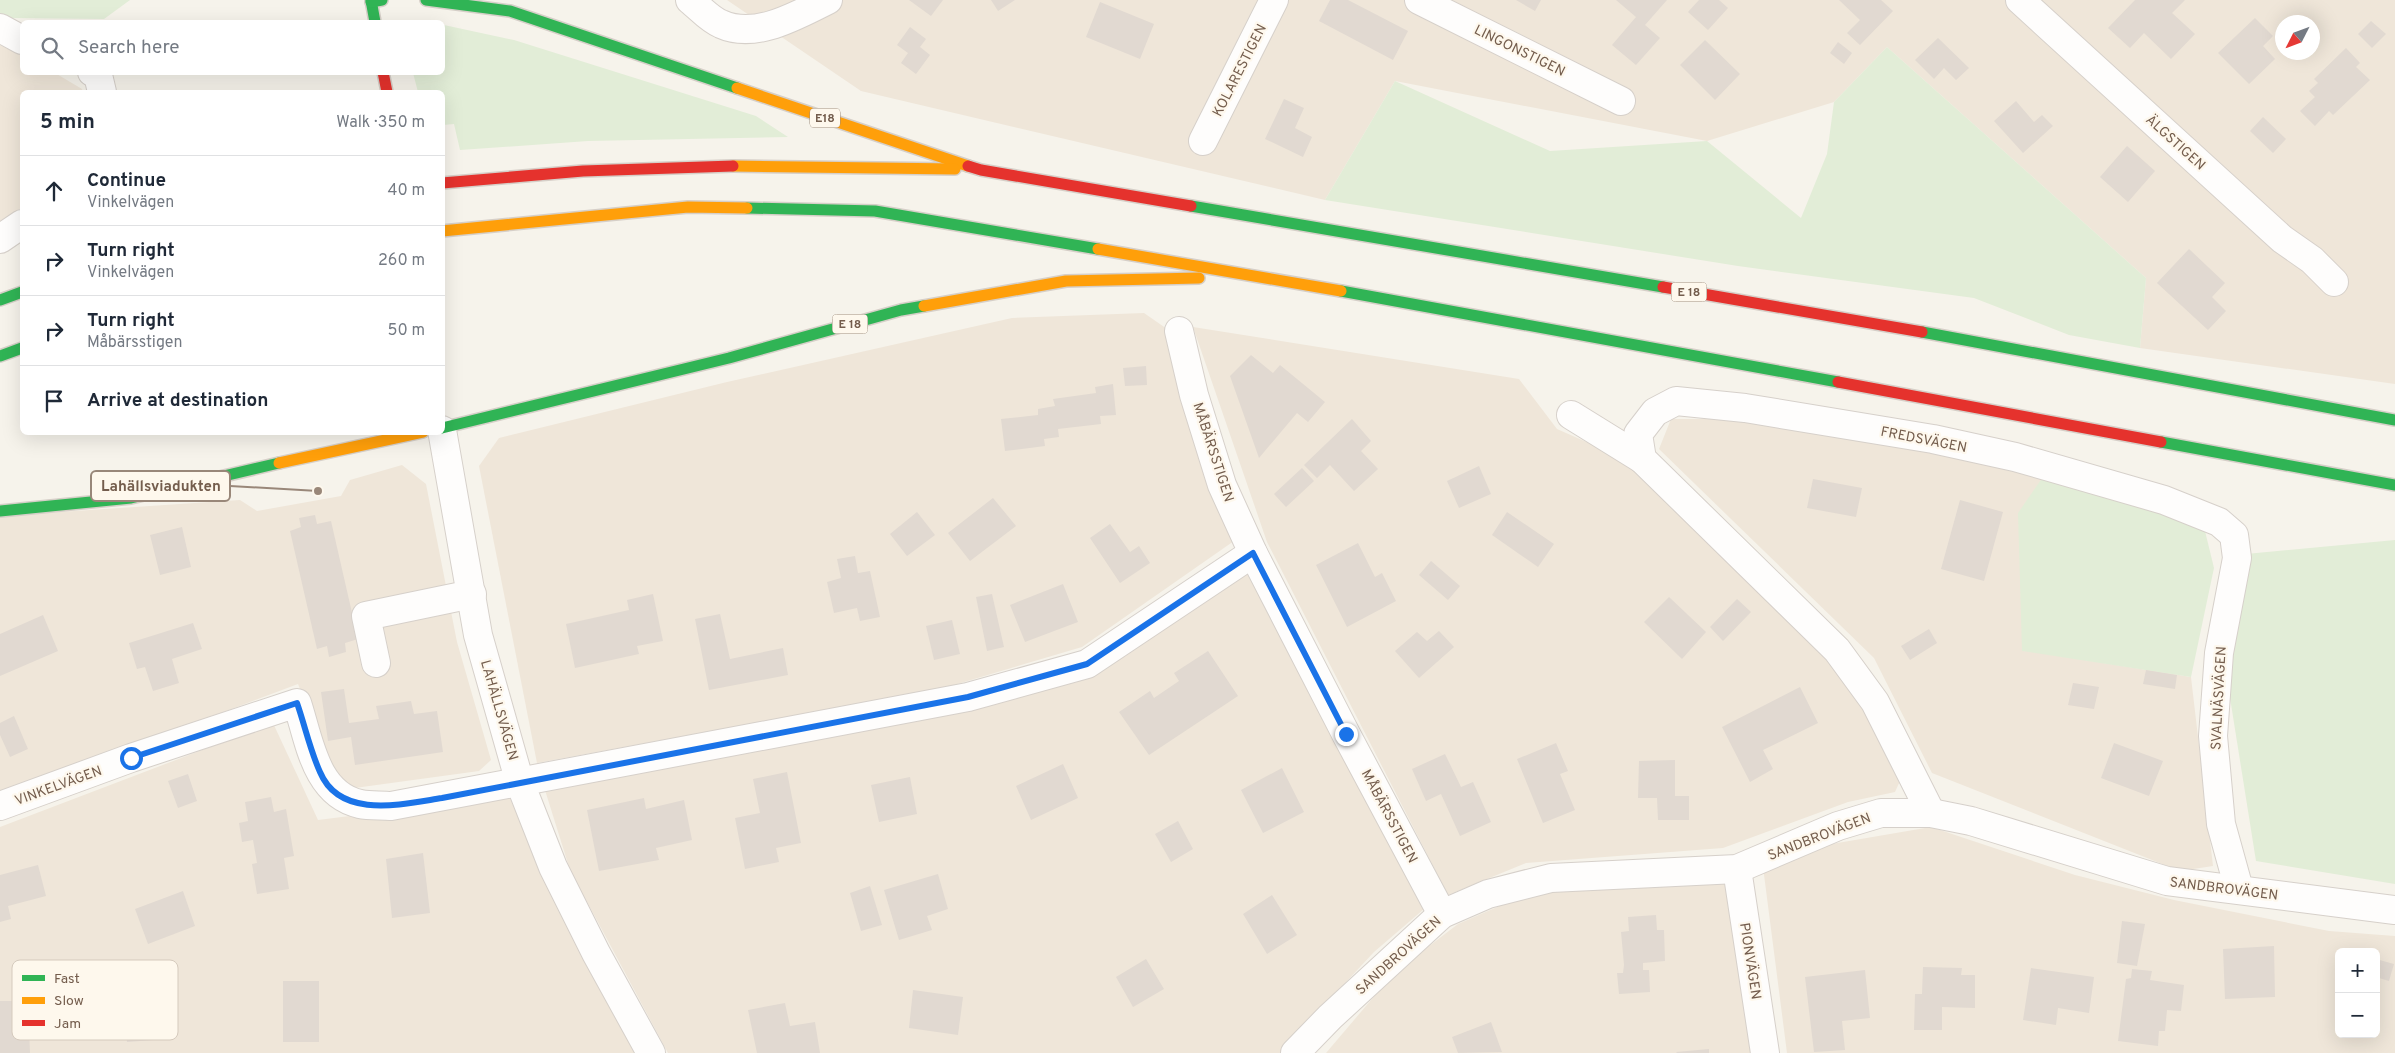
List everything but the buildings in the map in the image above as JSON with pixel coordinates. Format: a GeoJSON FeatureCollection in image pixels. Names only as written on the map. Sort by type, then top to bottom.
{"type":"FeatureCollection","features":[{"type":"Feature","properties":{"kind":"main road","name":"E18"},"geometry":{"type":"LineString","coordinates":[[426,0],[510,11],[981,170]]}},
{"type":"Feature","properties":{"kind":"main road"},"geometry":{"type":"LineString","coordinates":[[375,1],[375,20]]}},
{"type":"Feature","properties":{"kind":"main road"},"geometry":{"type":"LineString","coordinates":[[384,75],[387,90]]}},
{"type":"Feature","properties":{"kind":"main road","name":"E 18"},"geometry":{"type":"LineString","coordinates":[[445,183],[583,171],[729,166],[981,170],[1899,328],[2395,420]]}},
{"type":"Feature","properties":{"kind":"main road","name":"E 18"},"geometry":{"type":"LineString","coordinates":[[445,231],[688,207],[875,211],[1266,277],[2395,485]]}},
{"type":"Feature","properties":{"kind":"main road","name":"E 18"},"geometry":{"type":"LineString","coordinates":[[445,428],[729,358],[902,310],[1066,280],[1266,277]]}},
{"type":"Feature","properties":{"kind":"main road"},"geometry":{"type":"LineString","coordinates":[[0,300],[20,293]]}},
{"type":"Feature","properties":{"kind":"main road"},"geometry":{"type":"LineString","coordinates":[[0,356],[20,349]]}},
{"type":"Feature","properties":{"kind":"main road"},"geometry":{"type":"LineString","coordinates":[[0,511],[131,498],[246,470],[409,435]]}},
{"type":"Feature","properties":{"kind":"street"},"geometry":{"type":"LineString","coordinates":[[690,0],[720,24],[749,30],[800,14],[828,0]]}},
{"type":"Feature","properties":{"kind":"street","name":"KOLARESTIGEN"},"geometry":{"type":"LineString","coordinates":[[1203,141],[1274,0]]}},
{"type":"Feature","properties":{"kind":"street","name":"LINGONSTIGEN"},"geometry":{"type":"LineString","coordinates":[[1418,0],[1622,100]]}},
{"type":"Feature","properties":{"kind":"street","name":"ÄLGSTIGEN"},"geometry":{"type":"LineString","coordinates":[[2020,0],[2282,240],[2312,260],[2334,282]]}},
{"type":"Feature","properties":{"kind":"street"},"geometry":{"type":"LineString","coordinates":[[0,28],[20,39]]}},
{"type":"Feature","properties":{"kind":"street"},"geometry":{"type":"LineString","coordinates":[[98,75],[102,90]]}},
{"type":"Feature","properties":{"kind":"street"},"geometry":{"type":"LineString","coordinates":[[0,238],[20,225]]}},
{"type":"Feature","properties":{"kind":"street","name":"MÅBÄRSSTIGEN"},"geometry":{"type":"LineString","coordinates":[[1179,330],[1194,395],[1222,486],[1253,553],[1442,914]]}},
{"type":"Feature","properties":{"kind":"street","name":"FREDSVÄGEN"},"geometry":{"type":"LineString","coordinates":[[1642,458],[1638,434],[1655,412],[1676,401],[1745,408],[1933,439],[2015,457],[2164,500],[2219,522],[2234,535]]}},
{"type":"Feature","properties":{"kind":"street"},"geometry":{"type":"LineString","coordinates":[[1571,416],[1642,458],[1837,650],[1875,702],[1932,813]]}},
{"type":"Feature","properties":{"kind":"street","name":"LAHÄLLSVÄGEN"},"geometry":{"type":"LineString","coordinates":[[443,435],[478,634],[520,783],[553,867],[596,953],[651,1053]]}},
{"type":"Feature","properties":{"kind":"street","name":"SVALNÄSVÄGEN"},"geometry":{"type":"LineString","coordinates":[[2234,535],[2236,558],[2219,653],[2213,736],[2221,824],[2239,890]]}},
{"type":"Feature","properties":{"kind":"street","name":"VINKELVÄGEN"},"geometry":{"type":"LineString","coordinates":[[0,806],[131,758],[297,703],[320,774],[334,791],[360,804],[391,806],[968,697],[1087,664],[1253,553]]}},
{"type":"Feature","properties":{"kind":"street"},"geometry":{"type":"LineString","coordinates":[[376,663],[366,616],[472,594]]}},
{"type":"Feature","properties":{"kind":"street","name":"SANDBROVÄGEN"},"geometry":{"type":"LineString","coordinates":[[1295,1053],[1330,1016],[1442,914],[1488,894],[1551,878],[1737,869],[1838,826],[1881,813],[1932,813],[1970,821],[2166,881],[2395,910]]}},
{"type":"Feature","properties":{"kind":"street","name":"PIONVÄGEN"},"geometry":{"type":"LineString","coordinates":[[1737,869],[1764,1053]]}},
{"type":"Feature","properties":{"kind":"shaded area"},"geometry":{"type":"Polygon","coordinates":[[[727,0],[2395,0],[2395,384],[2140,348],[2146,278],[1887,47],[1834,102],[1707,141],[1395,81],[1325,200],[861,91],[727,0]]]}},
{"type":"Feature","properties":{"kind":"shaded area"},"geometry":{"type":"Polygon","coordinates":[[[0,45],[20,55],[20,75],[58,75],[82,90],[20,90],[20,209],[0,221],[0,45]]]}},
{"type":"Feature","properties":{"kind":"shaded area"},"geometry":{"type":"Polygon","coordinates":[[[1144,313],[1170,331],[1234,541],[1082,647],[944,688],[537,763],[479,466],[499,438],[727,382],[1012,318],[1144,313]]]}},
{"type":"Feature","properties":{"kind":"shaded area"},"geometry":{"type":"Polygon","coordinates":[[[1193,327],[1519,379],[1557,429],[1625,459],[1770,594],[1855,693],[1904,772],[1895,792],[1848,802],[1723,848],[1526,863],[1448,895],[1267,542],[1193,327]]]}},
{"type":"Feature","properties":{"kind":"shaded area"},"geometry":{"type":"Polygon","coordinates":[[[1671,419],[1755,419],[2047,471],[2022,650],[2191,677],[2213,866],[2180,871],[1932,773],[1874,658],[1659,449],[1671,419]]]}},
{"type":"Feature","properties":{"kind":"shaded area"},"geometry":{"type":"Polygon","coordinates":[[[402,465],[426,484],[457,642],[491,760],[479,771],[340,790],[298,684],[0,796],[0,516],[240,500],[257,511],[341,496],[350,480],[402,465]]]}},
{"type":"Feature","properties":{"kind":"shaded area"},"geometry":{"type":"Polygon","coordinates":[[[1248,567],[1424,909],[1374,952],[1280,1053],[668,1053],[570,870],[544,787],[975,707],[1077,682],[1248,567]]]}},
{"type":"Feature","properties":{"kind":"shaded area"},"geometry":{"type":"Polygon","coordinates":[[[273,723],[318,820],[509,796],[558,910],[636,1053],[0,1053],[0,827],[273,723]]]}},
{"type":"Feature","properties":{"kind":"shaded area"},"geometry":{"type":"Polygon","coordinates":[[[1931,827],[2075,875],[2174,900],[2329,931],[2395,936],[2395,1053],[1787,1053],[1763,867],[1814,847],[1931,827]]]}},
{"type":"Feature","properties":{"kind":"shaded area"},"geometry":{"type":"Polygon","coordinates":[[[1733,876],[1757,1053],[1326,1053],[1394,973],[1458,924],[1527,894],[1733,876]]]}},
{"type":"Feature","properties":{"kind":"green space"},"geometry":{"type":"Polygon","coordinates":[[[0,0],[130,0],[104,19],[10,18],[0,13],[0,0]]]}},
{"type":"Feature","properties":{"kind":"green space"},"geometry":{"type":"Polygon","coordinates":[[[445,25],[514,40],[756,116],[788,137],[588,141],[460,150],[454,124],[445,125],[445,90],[417,90],[414,75],[445,75],[445,25]]]}},
{"type":"Feature","properties":{"kind":"green space"},"geometry":{"type":"Polygon","coordinates":[[[1887,47],[2146,278],[2140,348],[2069,335],[1974,298],[1738,266],[1325,200],[1395,81],[1550,151],[1707,141],[1801,218],[1827,154],[1834,102],[1887,47]]]}},
{"type":"Feature","properties":{"kind":"green space"},"geometry":{"type":"Polygon","coordinates":[[[2047,471],[2102,484],[2205,531],[2214,568],[2191,677],[2022,651],[2018,513],[2047,471]]]}},
{"type":"Feature","properties":{"kind":"green space"},"geometry":{"type":"Polygon","coordinates":[[[2395,540],[2395,884],[2256,861],[2227,679],[2246,554],[2395,540]]]}},
{"type":"Feature","properties":{"kind":"traffic: fast"},"geometry":{"type":"LineString","coordinates":[[371,0],[375,20]]}},
{"type":"Feature","properties":{"kind":"traffic: fast"},"geometry":{"type":"LineString","coordinates":[[371,2],[382,0]]}},
{"type":"Feature","properties":{"kind":"traffic: fast"},"geometry":{"type":"LineString","coordinates":[[426,0],[510,11],[737,88]]}},
{"type":"Feature","properties":{"kind":"traffic: fast"},"geometry":{"type":"LineString","coordinates":[[1191,206],[1663,287]]}},
{"type":"Feature","properties":{"kind":"traffic: fast"},"geometry":{"type":"LineString","coordinates":[[747,208],[875,211],[1098,249]]}},
{"type":"Feature","properties":{"kind":"traffic: fast"},"geometry":{"type":"LineString","coordinates":[[1341,291],[1838,382]]}},
{"type":"Feature","properties":{"kind":"traffic: fast"},"geometry":{"type":"LineString","coordinates":[[0,300],[20,293]]}},
{"type":"Feature","properties":{"kind":"traffic: fast"},"geometry":{"type":"LineString","coordinates":[[445,427],[729,358],[901,310],[924,306]]}},
{"type":"Feature","properties":{"kind":"traffic: fast"},"geometry":{"type":"LineString","coordinates":[[1922,332],[2395,420]]}},
{"type":"Feature","properties":{"kind":"traffic: fast"},"geometry":{"type":"LineString","coordinates":[[0,356],[20,349]]}},
{"type":"Feature","properties":{"kind":"traffic: fast"},"geometry":{"type":"LineString","coordinates":[[2161,442],[2395,485]]}},
{"type":"Feature","properties":{"kind":"traffic: fast"},"geometry":{"type":"LineString","coordinates":[[0,511],[131,498],[279,463]]}},
{"type":"Feature","properties":{"kind":"traffic: slow"},"geometry":{"type":"LineString","coordinates":[[737,88],[968,166]]}},
{"type":"Feature","properties":{"kind":"traffic: slow"},"geometry":{"type":"LineString","coordinates":[[733,166],[955,169]]}},
{"type":"Feature","properties":{"kind":"traffic: slow"},"geometry":{"type":"LineString","coordinates":[[445,231],[688,207],[747,208]]}},
{"type":"Feature","properties":{"kind":"traffic: slow"},"geometry":{"type":"LineString","coordinates":[[1098,249],[1341,291]]}},
{"type":"Feature","properties":{"kind":"traffic: slow"},"geometry":{"type":"LineString","coordinates":[[924,306],[1066,281],[1199,278]]}},
{"type":"Feature","properties":{"kind":"traffic: slow"},"geometry":{"type":"LineString","coordinates":[[279,463],[409,435]]}},
{"type":"Feature","properties":{"kind":"traffic: jam"},"geometry":{"type":"LineString","coordinates":[[384,75],[387,90]]}},
{"type":"Feature","properties":{"kind":"traffic: jam"},"geometry":{"type":"LineString","coordinates":[[445,183],[583,171],[733,166]]}},
{"type":"Feature","properties":{"kind":"traffic: jam"},"geometry":{"type":"LineString","coordinates":[[968,166],[981,170],[1191,206]]}},
{"type":"Feature","properties":{"kind":"traffic: jam"},"geometry":{"type":"LineString","coordinates":[[1663,287],[1922,332]]}},
{"type":"Feature","properties":{"kind":"traffic: jam"},"geometry":{"type":"LineString","coordinates":[[1838,382],[2161,442]]}},
{"type":"Feature","properties":{"kind":"place","name":"Lahällsviadukten"},"geometry":{"type":"Point","coordinates":[318,491]}},
{"type":"Feature","properties":{"kind":"route"},"geometry":{"type":"LineString","coordinates":[[131,758],[297,703],[320,774],[334,791],[360,804],[391,806],[442,798],[968,697],[1087,664],[1253,553],[1346,734]]}}]}
